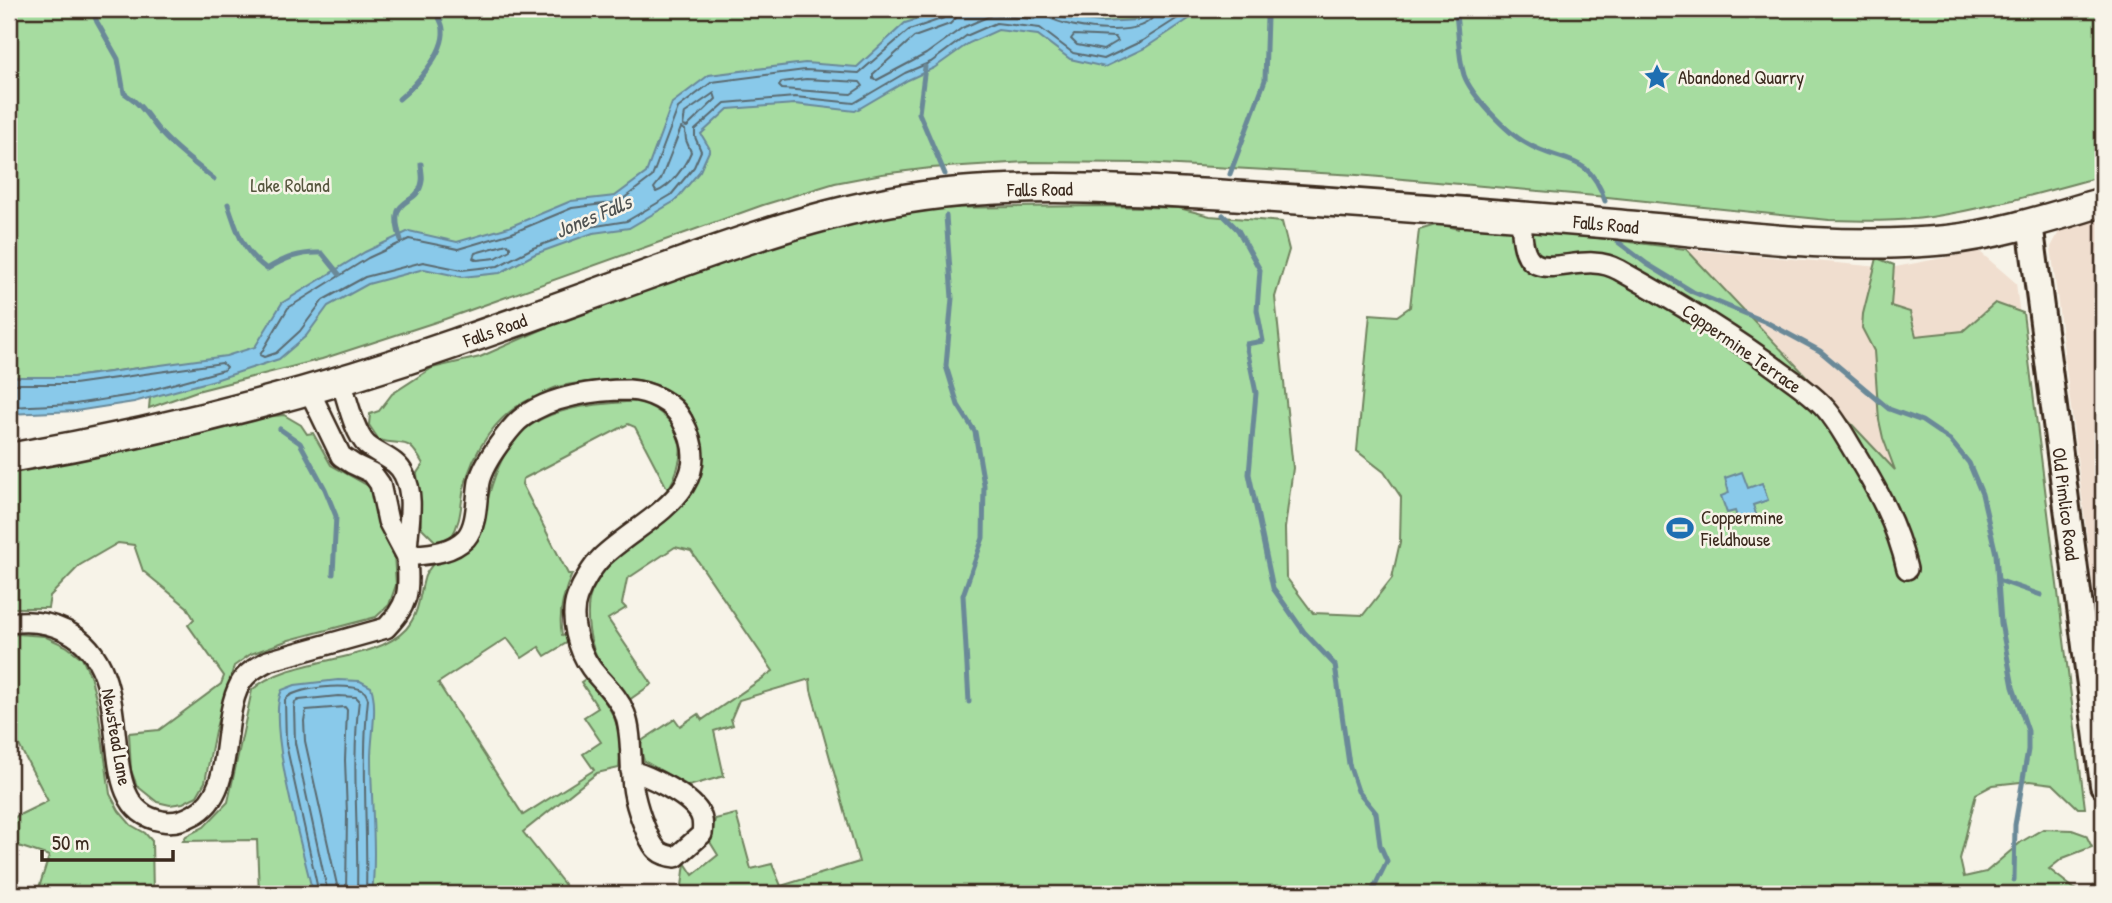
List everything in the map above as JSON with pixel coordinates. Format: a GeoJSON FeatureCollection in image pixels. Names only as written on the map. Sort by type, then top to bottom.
{"type":"FeatureCollection","features":[{"type":"Feature","properties":{"kind":"main road","name":"Falls Road"},"geometry":{"type":"LineString","coordinates":[[9,458],[80,446],[341,381],[454,344],[771,230],[886,201],[973,191],[1076,188],[1354,202],[1800,241],[1879,243],[1952,239],[2030,223],[2103,202]]}},
{"type":"Feature","properties":{"kind":"street","name":"Coppermine Terrace"},"geometry":{"type":"LineString","coordinates":[[1522,217],[1521,240],[1526,254],[1534,263],[1547,268],[1587,261],[1611,265],[1709,321],[1772,365],[1827,409],[1876,487],[1901,542],[1907,569]]}},
{"type":"Feature","properties":{"kind":"street","name":"Old Pimlico Road"},"geometry":{"type":"LineString","coordinates":[[2030,223],[2103,785]]}},
{"type":"Feature","properties":{"kind":"street","name":"Newstead Lane"},"geometry":{"type":"LineString","coordinates":[[9,624],[45,623],[73,635],[89,647],[107,679],[122,783],[128,798],[148,817],[173,822],[196,814],[209,803],[217,789],[235,699],[240,684],[251,671],[268,661],[386,628],[399,614],[406,597],[410,496],[405,475],[396,463],[366,444],[341,381]]}},
{"type":"Feature","properties":{"kind":"street","name":"Newstead Lane"},"geometry":{"type":"LineString","coordinates":[[309,390],[341,456],[372,473],[380,484],[388,521],[407,556]]}},
{"type":"Feature","properties":{"kind":"street"},"geometry":{"type":"LineString","coordinates":[[407,556],[449,550],[467,537],[473,521],[480,479],[493,452],[522,417],[542,406],[566,397],[631,390],[650,394],[667,403],[680,415],[689,431],[692,446],[692,468],[683,489],[670,505],[600,558],[576,599],[574,618],[583,654],[589,666],[619,701],[626,716],[631,771],[637,810],[655,850],[664,856],[676,857],[702,834],[703,825],[699,811],[661,782],[631,771]]}},
{"type":"Feature","properties":{"kind":"shaded area"},"geometry":{"type":"Polygon","coordinates":[[[2103,215],[2103,593],[2094,594],[2051,247],[2061,228],[2103,215]]]}},
{"type":"Feature","properties":{"kind":"shaded area"},"geometry":{"type":"Polygon","coordinates":[[[1686,249],[1890,268],[1979,251],[2016,283],[2037,460],[1903,478],[1686,249]]]}},
{"type":"Feature","properties":{"kind":"green space","name":"Lake Roland"},"geometry":{"type":"Polygon","coordinates":[[[9,9],[2103,9],[2103,176],[1953,213],[1918,219],[1867,221],[1829,220],[1357,175],[1142,163],[1027,162],[931,168],[835,183],[763,205],[445,319],[322,359],[197,391],[149,408],[153,366],[73,377],[9,377],[9,9]]]}},
{"type":"Feature","properties":{"kind":"green space"},"geometry":{"type":"Polygon","coordinates":[[[927,208],[1179,208],[1210,216],[1282,222],[1289,250],[1275,297],[1293,468],[1285,528],[1286,577],[1313,613],[1363,615],[1392,578],[1400,542],[1401,497],[1384,472],[1357,451],[1370,314],[1397,316],[1410,307],[1419,230],[1439,224],[1459,229],[1461,221],[1686,249],[1895,470],[1879,420],[1874,351],[1862,328],[1877,258],[1894,265],[1891,306],[1910,312],[1916,336],[1963,331],[1995,303],[2023,313],[2085,808],[2078,808],[2053,784],[2030,781],[1993,785],[1976,794],[1960,859],[1964,877],[1986,872],[2021,842],[2043,829],[2072,830],[2086,835],[2092,847],[2063,858],[2049,869],[2081,894],[2042,894],[2028,890],[2019,894],[681,894],[685,863],[693,875],[718,855],[710,842],[715,819],[736,814],[751,869],[772,864],[781,886],[859,862],[810,679],[739,700],[731,719],[733,725],[714,731],[724,776],[689,786],[644,761],[640,746],[643,740],[675,719],[680,726],[698,714],[702,720],[773,671],[691,551],[675,547],[627,579],[622,604],[626,608],[608,619],[652,684],[629,700],[600,662],[593,648],[588,607],[597,581],[610,564],[682,505],[694,490],[701,471],[701,449],[694,420],[684,403],[660,386],[631,379],[563,385],[520,405],[498,423],[480,447],[468,474],[459,519],[451,538],[435,541],[421,527],[417,473],[423,464],[409,446],[379,440],[369,425],[370,414],[379,411],[392,394],[432,368],[480,357],[550,326],[781,238],[927,208]]]}},
{"type":"Feature","properties":{"kind":"green space"},"geometry":{"type":"Polygon","coordinates":[[[639,401],[665,417],[679,437],[679,462],[668,490],[635,427],[628,424],[523,479],[522,484],[568,574],[572,574],[561,612],[562,635],[569,637],[568,642],[545,656],[539,647],[522,658],[507,638],[438,683],[523,815],[594,770],[583,754],[601,742],[584,717],[598,708],[581,682],[587,678],[604,700],[618,729],[619,768],[597,773],[523,832],[572,894],[259,894],[257,840],[183,841],[186,836],[204,827],[228,802],[252,690],[287,671],[374,649],[406,629],[416,611],[427,572],[435,561],[460,554],[476,541],[498,467],[508,448],[534,423],[562,411],[639,401]]]}},
{"type":"Feature","properties":{"kind":"green space"},"geometry":{"type":"Polygon","coordinates":[[[284,415],[301,425],[307,434],[313,433],[331,465],[372,488],[378,523],[394,554],[396,585],[389,605],[376,617],[289,640],[251,654],[234,666],[215,731],[205,782],[197,796],[183,803],[170,805],[157,802],[137,786],[131,770],[129,733],[159,730],[221,684],[224,676],[188,625],[194,619],[187,607],[143,571],[134,545],[118,543],[80,565],[50,596],[48,608],[11,608],[9,468],[255,418],[284,415]]]}},
{"type":"Feature","properties":{"kind":"green space"},"geometry":{"type":"Polygon","coordinates":[[[17,634],[44,636],[66,646],[82,658],[97,702],[110,794],[131,825],[145,833],[152,841],[153,894],[37,894],[49,856],[9,843],[9,820],[48,801],[9,726],[9,637],[17,634]]]}},
{"type":"Feature","properties":{"kind":"water","name":"Jones Falls"},"geometry":{"type":"Polygon","coordinates":[[[951,9],[1047,9],[1065,18],[1102,22],[1138,20],[1152,9],[1204,9],[1145,48],[1105,67],[1070,59],[1038,35],[998,30],[969,43],[934,68],[855,111],[795,104],[728,109],[701,134],[710,149],[700,171],[675,201],[629,228],[593,233],[535,254],[500,273],[462,277],[424,269],[368,284],[328,306],[306,336],[279,359],[215,380],[134,402],[76,411],[9,414],[9,377],[73,377],[226,356],[255,347],[282,303],[365,252],[409,231],[457,242],[509,227],[571,201],[615,196],[646,173],[672,103],[709,75],[805,63],[857,67],[905,23],[951,9]]]}},
{"type":"Feature","properties":{"kind":"water"},"geometry":{"type":"Polygon","coordinates":[[[1742,472],[1748,488],[1762,483],[1768,500],[1753,505],[1757,517],[1739,523],[1735,511],[1727,513],[1721,496],[1729,493],[1725,478],[1742,472]]]}},
{"type":"Feature","properties":{"kind":"water"},"geometry":{"type":"Polygon","coordinates":[[[338,680],[360,681],[371,687],[373,695],[372,894],[313,894],[282,758],[278,707],[282,690],[295,685],[338,680]]]}},
{"type":"Feature","properties":{"kind":"waterway"},"geometry":{"type":"LineString","coordinates":[[92,9],[118,59],[124,93],[141,107],[174,146],[214,179]]}},
{"type":"Feature","properties":{"kind":"waterway"},"geometry":{"type":"LineString","coordinates":[[399,99],[420,78],[439,49],[443,27],[435,9]]}},
{"type":"Feature","properties":{"kind":"waterway"},"geometry":{"type":"LineString","coordinates":[[1230,174],[1265,80],[1267,17],[1270,9]]}},
{"type":"Feature","properties":{"kind":"waterway"},"geometry":{"type":"LineString","coordinates":[[1457,9],[1462,68],[1468,83],[1482,103],[1518,138],[1539,150],[1582,166],[1591,174],[1605,201]]}},
{"type":"Feature","properties":{"kind":"waterway"},"geometry":{"type":"LineString","coordinates":[[925,67],[919,113],[945,174]]}},
{"type":"Feature","properties":{"kind":"waterway"},"geometry":{"type":"LineString","coordinates":[[401,240],[397,215],[404,203],[419,190],[422,179],[421,164]]}},
{"type":"Feature","properties":{"kind":"waterway"},"geometry":{"type":"LineString","coordinates":[[228,204],[246,248],[267,269],[293,256],[322,253],[339,274]]}},
{"type":"Feature","properties":{"kind":"waterway"},"geometry":{"type":"LineString","coordinates":[[1223,215],[1238,230],[1260,270],[1257,310],[1263,341],[1246,344],[1256,393],[1249,474],[1273,588],[1304,632],[1335,665],[1349,764],[1358,791],[1376,813],[1380,845],[1387,861],[1371,894]]}},
{"type":"Feature","properties":{"kind":"waterway"},"geometry":{"type":"LineString","coordinates":[[946,216],[952,298],[946,366],[958,405],[975,432],[984,485],[983,538],[963,595],[969,702]]}},
{"type":"Feature","properties":{"kind":"waterway"},"geometry":{"type":"LineString","coordinates":[[1618,242],[1647,264],[1693,292],[1766,322],[1820,351],[1889,409],[1922,421],[1950,440],[1969,463],[1982,494],[1996,554],[2001,623],[2013,687],[2028,731],[2028,750],[2015,825],[2014,880]]}},
{"type":"Feature","properties":{"kind":"waterway"},"geometry":{"type":"LineString","coordinates":[[280,429],[300,443],[336,516],[333,574]]}},
{"type":"Feature","properties":{"kind":"waterway"},"geometry":{"type":"LineString","coordinates":[[1998,580],[2041,595]]}},
{"type":"Feature","properties":{"kind":"place","name":"Abandoned Quarry"},"geometry":{"type":"Point","coordinates":[1657,77]}},
{"type":"Feature","properties":{"kind":"place","name":"Coppermine Fieldhouse"},"geometry":{"type":"Point","coordinates":[1680,528]}}]}
